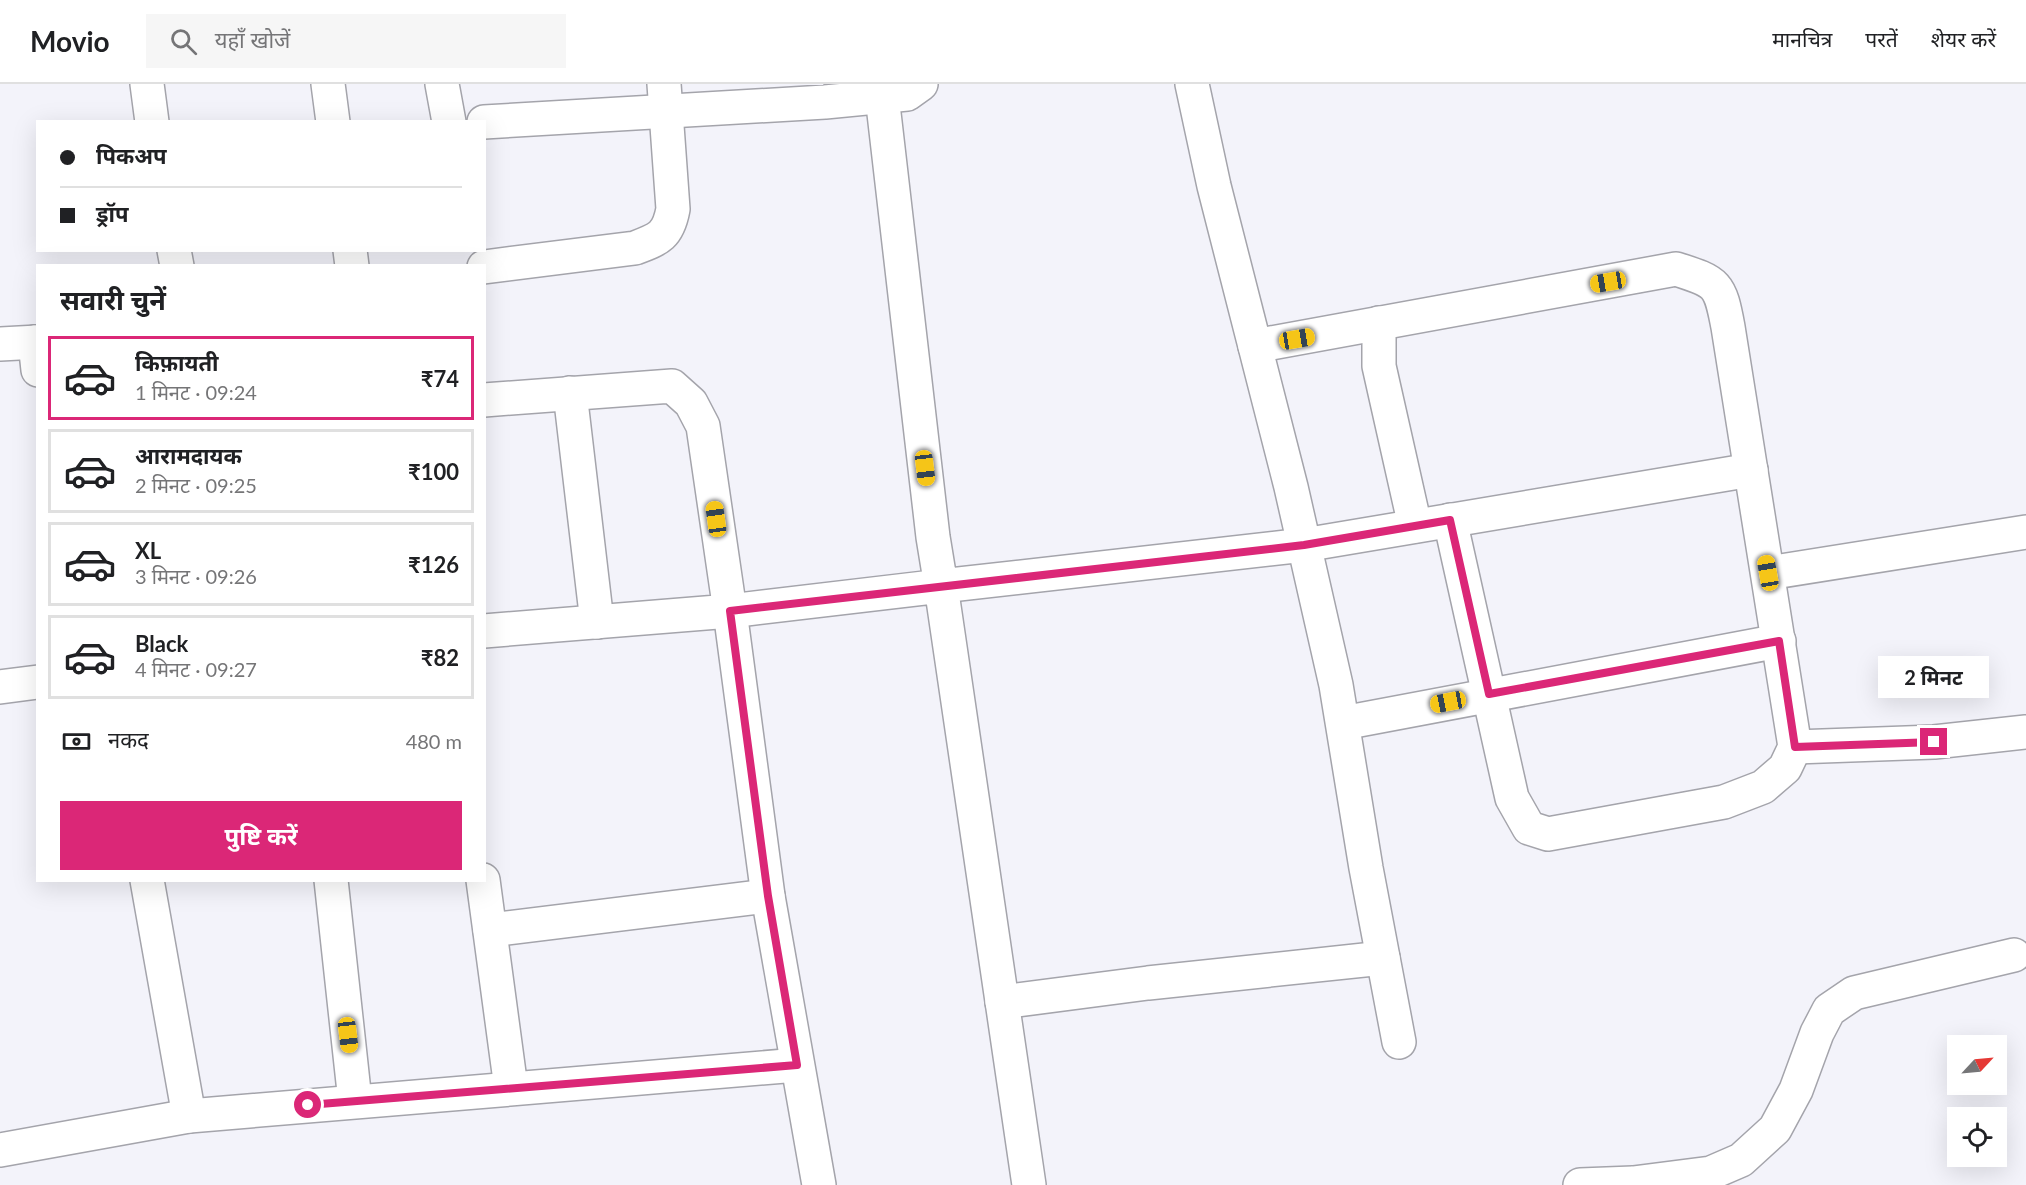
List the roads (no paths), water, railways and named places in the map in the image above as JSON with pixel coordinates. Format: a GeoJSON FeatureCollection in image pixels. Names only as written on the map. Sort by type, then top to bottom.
{"type":"FeatureCollection","features":[{"type":"Feature","properties":{"kind":"street"},"geometry":{"type":"LineString","coordinates":[[147,84],[152,120]]}},
{"type":"Feature","properties":{"kind":"street"},"geometry":{"type":"LineString","coordinates":[[327,84],[333,120]]}},
{"type":"Feature","properties":{"kind":"street"},"geometry":{"type":"LineString","coordinates":[[442,84],[449,120]]}},
{"type":"Feature","properties":{"kind":"street"},"geometry":{"type":"LineString","coordinates":[[486,122],[665,98],[907,94],[921,84]]}},
{"type":"Feature","properties":{"kind":"street"},"geometry":{"type":"LineString","coordinates":[[1192,84],[1214,186],[1304,545],[1343,723],[1399,1042]]}},
{"type":"Feature","properties":{"kind":"street"},"geometry":{"type":"LineString","coordinates":[[882,96],[933,537],[1029,1185]]}},
{"type":"Feature","properties":{"kind":"street"},"geometry":{"type":"LineString","coordinates":[[486,267],[635,248],[658,240],[670,225],[673,209],[665,98]]}},
{"type":"Feature","properties":{"kind":"street"},"geometry":{"type":"LineString","coordinates":[[1255,346],[1676,269],[1708,279],[1722,297],[1779,641],[1795,747],[1785,768],[1763,787],[1724,802],[1548,834],[1529,828],[1512,798],[1450,520]]}},
{"type":"Feature","properties":{"kind":"street"},"geometry":{"type":"LineString","coordinates":[[1379,323],[1379,366],[1415,526]]}},
{"type":"Feature","properties":{"kind":"street"},"geometry":{"type":"LineString","coordinates":[[0,344],[36,351]]}},
{"type":"Feature","properties":{"kind":"street"},"geometry":{"type":"LineString","coordinates":[[486,400],[672,386],[691,403],[703,426],[768,896],[819,1185]]}},
{"type":"Feature","properties":{"kind":"street"},"geometry":{"type":"LineString","coordinates":[[570,393],[597,622]]}},
{"type":"Feature","properties":{"kind":"street"},"geometry":{"type":"LineString","coordinates":[[486,631],[730,611],[1304,545],[1751,470]]}},
{"type":"Feature","properties":{"kind":"street"},"geometry":{"type":"LineString","coordinates":[[1768,573],[2026,532]]}},
{"type":"Feature","properties":{"kind":"street"},"geometry":{"type":"LineString","coordinates":[[1343,723],[1779,641]]}},
{"type":"Feature","properties":{"kind":"street"},"geometry":{"type":"LineString","coordinates":[[0,687],[36,682]]}},
{"type":"Feature","properties":{"kind":"street"},"geometry":{"type":"LineString","coordinates":[[1795,747],[1934,742],[2026,732]]}},
{"type":"Feature","properties":{"kind":"street"},"geometry":{"type":"LineString","coordinates":[[147,882],[189,1116]]}},
{"type":"Feature","properties":{"kind":"street"},"geometry":{"type":"LineString","coordinates":[[331,882],[355,1101]]}},
{"type":"Feature","properties":{"kind":"street"},"geometry":{"type":"LineString","coordinates":[[483,882],[511,1088]]}},
{"type":"Feature","properties":{"kind":"street"},"geometry":{"type":"LineString","coordinates":[[490,930],[768,896]]}},
{"type":"Feature","properties":{"kind":"street"},"geometry":{"type":"LineString","coordinates":[[1580,1185],[1633,1183],[1711,1173],[1741,1160],[1775,1129],[1796,1090],[1817,1033],[1829,1010],[1854,993],[2014,955]]}},
{"type":"Feature","properties":{"kind":"street"},"geometry":{"type":"LineString","coordinates":[[1002,1002],[1148,983],[1383,958]]}},
{"type":"Feature","properties":{"kind":"street"},"geometry":{"type":"LineString","coordinates":[[0,1150],[189,1116],[797,1065]]}}]}
